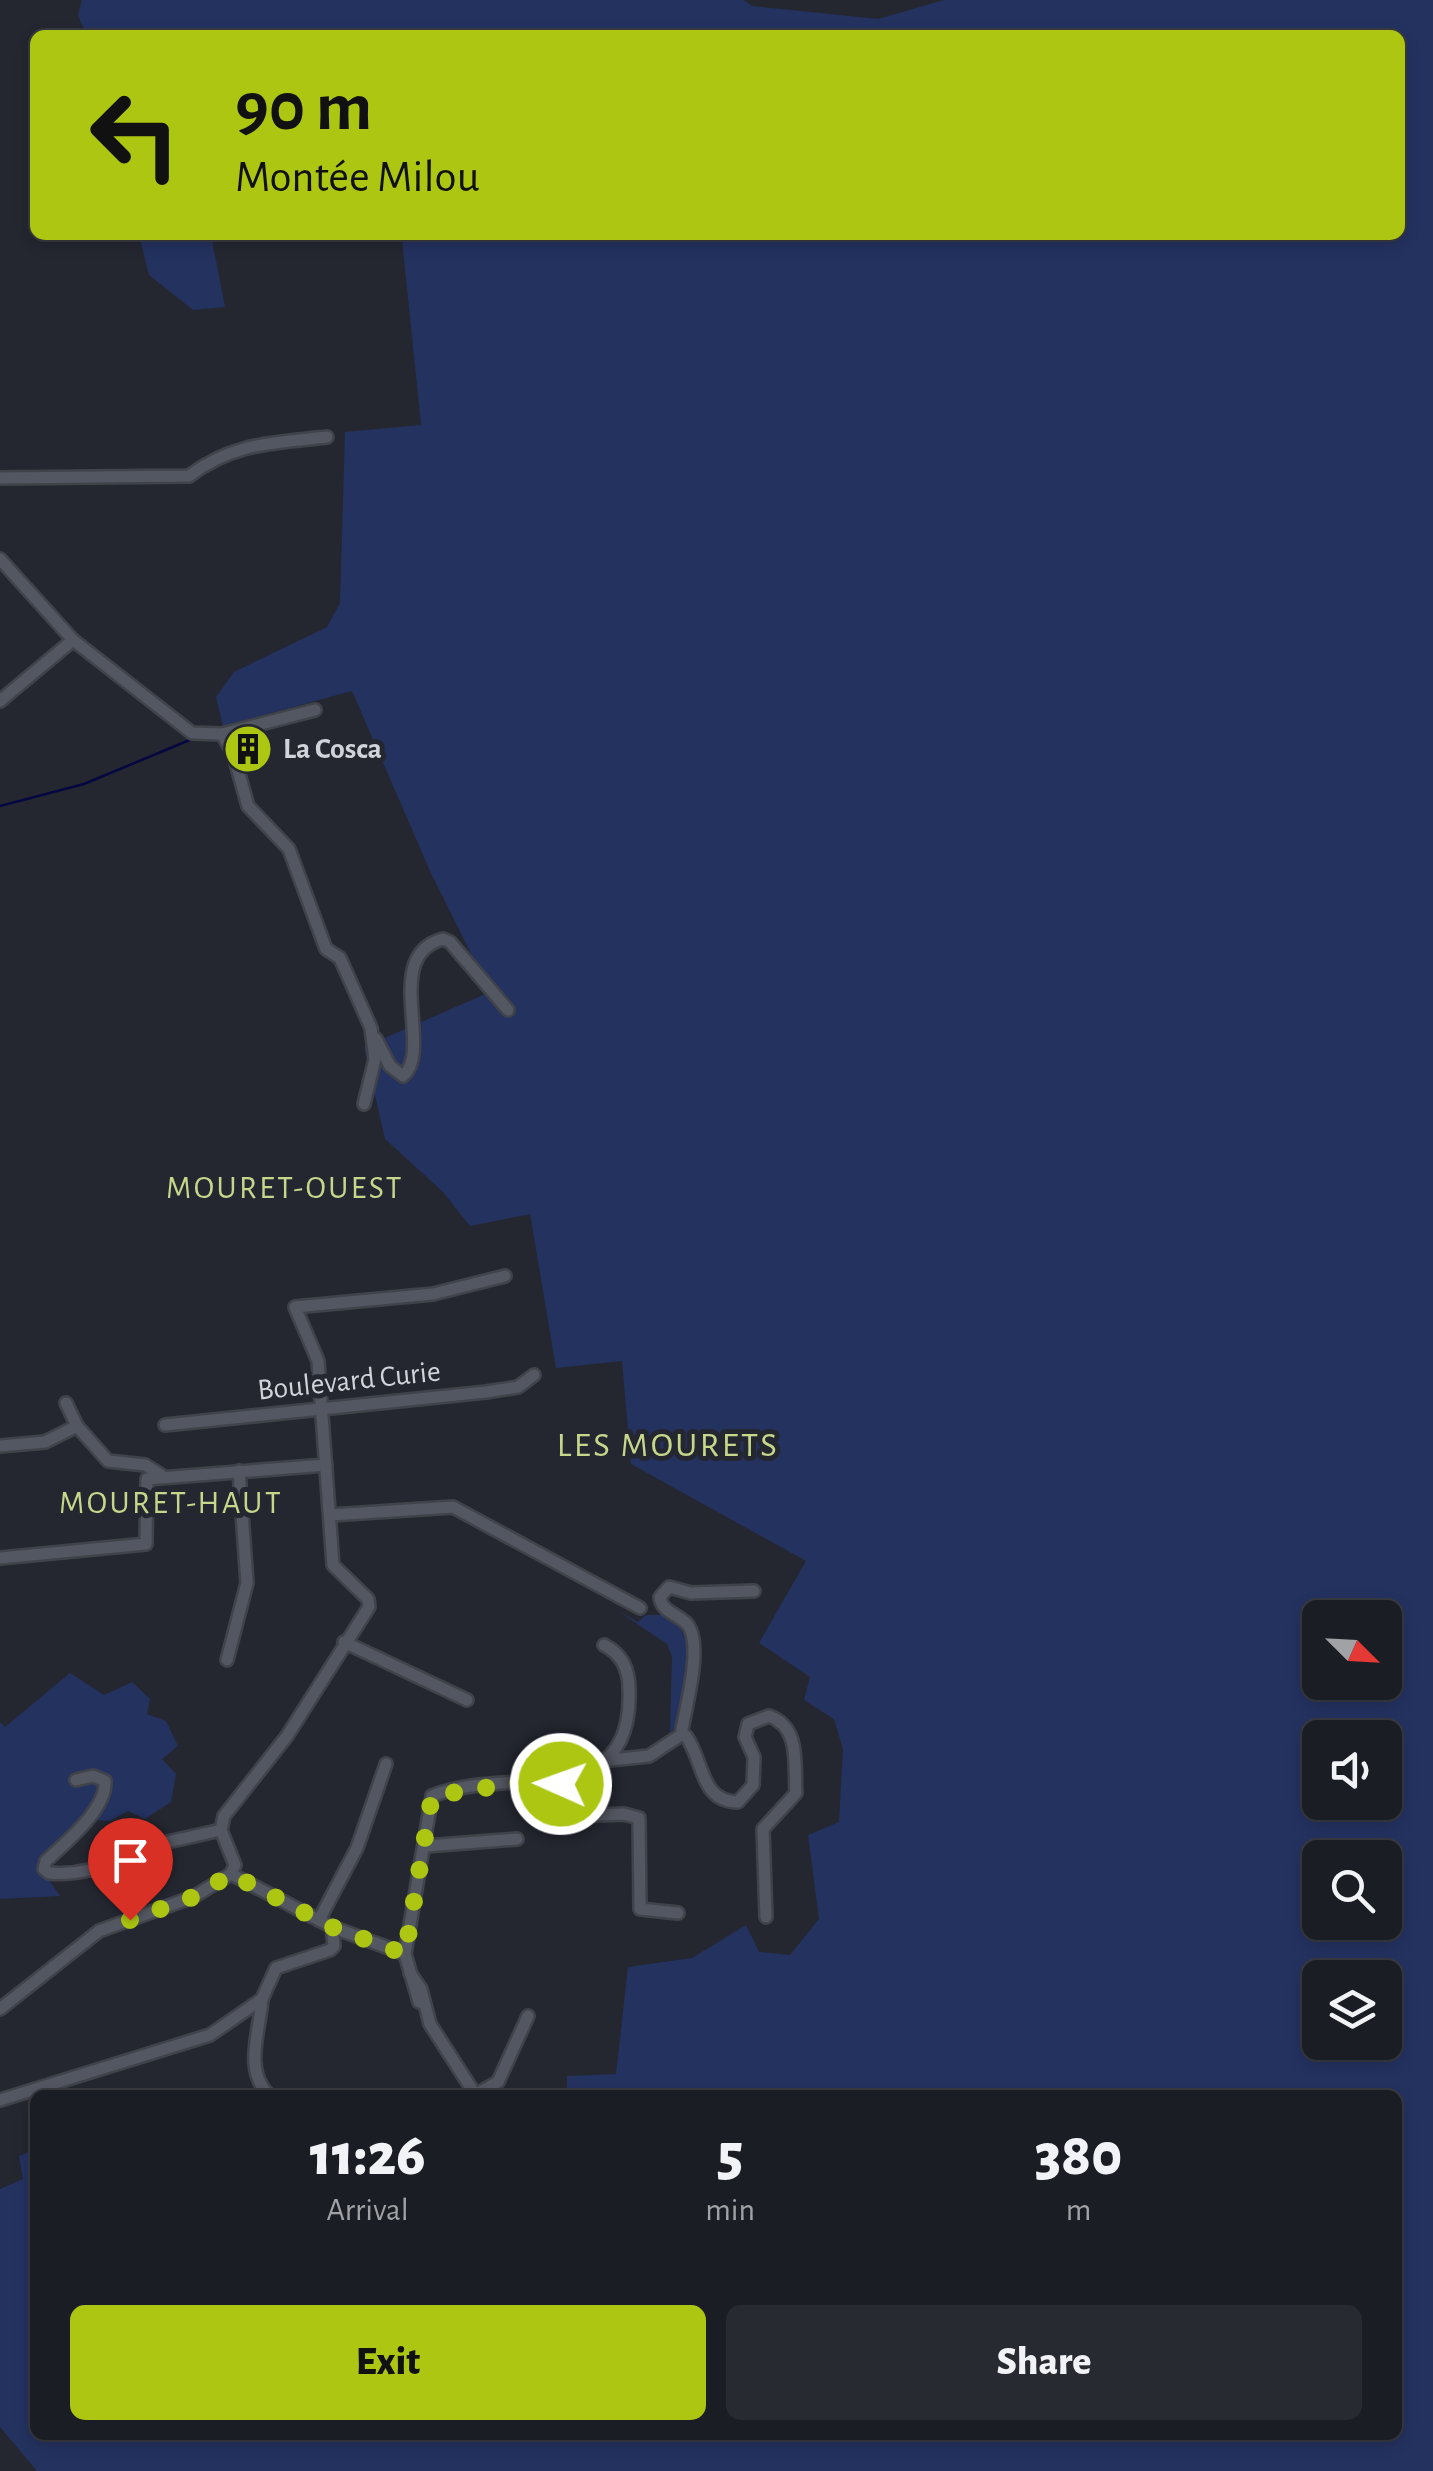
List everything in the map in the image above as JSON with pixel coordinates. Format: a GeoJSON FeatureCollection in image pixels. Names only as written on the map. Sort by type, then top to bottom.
{"type":"FeatureCollection","features":[{"type":"Feature","properties":{"kind":"street"},"geometry":{"type":"LineString","coordinates":[[0,478],[188,476],[204,461],[258,444],[326,437]]}},
{"type":"Feature","properties":{"kind":"street"},"geometry":{"type":"LineString","coordinates":[[0,559],[74,640],[192,733],[222,734],[315,710]]}},
{"type":"Feature","properties":{"kind":"street"},"geometry":{"type":"LineString","coordinates":[[0,701],[74,640]]}},
{"type":"Feature","properties":{"kind":"street"},"geometry":{"type":"LineString","coordinates":[[222,734],[233,753],[248,806],[290,849],[326,948],[340,958],[390,1066],[403,1076],[414,1061],[408,1005],[411,984],[424,950],[442,939],[450,942],[508,1010]]}},
{"type":"Feature","properties":{"kind":"street"},"geometry":{"type":"LineString","coordinates":[[364,1104],[375,1059],[372,1028]]}},
{"type":"Feature","properties":{"kind":"street"},"geometry":{"type":"LineString","coordinates":[[0,2009],[98,1931],[193,1897],[231,1874],[234,1858],[222,1830],[224,1816],[287,1736],[369,1607],[368,1599],[333,1565],[318,1361],[295,1306],[433,1294],[506,1276]]}},
{"type":"Feature","properties":{"kind":"street","name":"Boulevard Curie"},"geometry":{"type":"LineString","coordinates":[[165,1425],[486,1392],[518,1387],[534,1375]]}},
{"type":"Feature","properties":{"kind":"street"},"geometry":{"type":"LineString","coordinates":[[66,1403],[77,1426],[108,1461],[145,1465],[161,1475]]}},
{"type":"Feature","properties":{"kind":"street"},"geometry":{"type":"LineString","coordinates":[[0,1446],[45,1442],[77,1426]]}},
{"type":"Feature","properties":{"kind":"street"},"geometry":{"type":"LineString","coordinates":[[0,1558],[146,1544],[147,1478],[326,1464]]}},
{"type":"Feature","properties":{"kind":"street"},"geometry":{"type":"LineString","coordinates":[[227,1660],[246,1582],[240,1471]]}},
{"type":"Feature","properties":{"kind":"street"},"geometry":{"type":"LineString","coordinates":[[331,1515],[453,1508],[640,1608]]}},
{"type":"Feature","properties":{"kind":"street"},"geometry":{"type":"LineString","coordinates":[[473,2090],[425,2009],[405,1954],[426,1846],[430,1802],[437,1793],[556,1777],[610,1760],[648,1756],[681,1735],[694,1642],[685,1622],[666,1610],[660,1597],[669,1587],[691,1592],[754,1590]]}},
{"type":"Feature","properties":{"kind":"street"},"geometry":{"type":"LineString","coordinates":[[344,1642],[467,1700]]}},
{"type":"Feature","properties":{"kind":"street"},"geometry":{"type":"LineString","coordinates":[[604,1645],[622,1660],[629,1682],[630,1716],[621,1746],[610,1760]]}},
{"type":"Feature","properties":{"kind":"street"},"geometry":{"type":"LineString","coordinates":[[681,1735],[690,1741],[710,1792],[733,1802],[746,1797],[753,1786],[754,1757],[745,1736],[748,1724],[769,1716],[790,1732],[795,1799],[766,1824],[762,1835],[766,1917]]}},
{"type":"Feature","properties":{"kind":"street"},"geometry":{"type":"LineString","coordinates":[[319,1920],[357,1848],[386,1764]]}},
{"type":"Feature","properties":{"kind":"street"},"geometry":{"type":"LineString","coordinates":[[76,1780],[96,1776],[105,1782],[105,1790],[98,1805],[46,1862],[44,1869],[48,1873],[102,1866],[114,1862],[123,1852],[222,1830]]}},
{"type":"Feature","properties":{"kind":"street"},"geometry":{"type":"LineString","coordinates":[[556,1777],[578,1818],[624,1814],[639,1818],[640,1909],[678,1913]]}},
{"type":"Feature","properties":{"kind":"street"},"geometry":{"type":"LineString","coordinates":[[426,1846],[517,1839]]}},
{"type":"Feature","properties":{"kind":"street"},"geometry":{"type":"LineString","coordinates":[[231,1874],[332,1927],[405,1954]]}},
{"type":"Feature","properties":{"kind":"street"},"geometry":{"type":"LineString","coordinates":[[264,2090],[255,2078],[254,2066],[262,2000],[276,1968],[334,1946],[332,1927]]}},
{"type":"Feature","properties":{"kind":"street"},"geometry":{"type":"LineString","coordinates":[[32,2090],[210,2035],[262,2000]]}},
{"type":"Feature","properties":{"kind":"street"},"geometry":{"type":"LineString","coordinates":[[483,2090],[498,2082],[528,2016]]}},
{"type":"Feature","properties":{"kind":"street"},"geometry":{"type":"LineString","coordinates":[[0,2100],[30,2091]]}},
{"type":"Feature","properties":{"kind":"shaded area"},"geometry":{"type":"Polygon","coordinates":[[[82,0],[744,0],[752,6],[878,19],[944,0],[1433,0],[1433,2471],[37,2471],[0,2427],[0,2189],[23,2179],[19,2156],[30,2152],[30,2440],[1402,2440],[1402,2090],[567,2090],[567,2076],[616,2074],[628,1967],[692,1958],[746,1925],[759,1952],[790,1955],[819,1919],[808,1835],[839,1822],[843,1749],[834,1719],[804,1700],[810,1677],[759,1643],[806,1561],[631,1464],[622,1361],[556,1368],[530,1214],[470,1226],[443,1192],[385,1139],[364,1047],[490,992],[430,871],[352,691],[223,726],[216,697],[234,672],[327,627],[340,603],[345,432],[421,425],[402,240],[1405,240],[1405,30],[84,30],[78,15],[82,0]]]}},
{"type":"Feature","properties":{"kind":"shaded area"},"geometry":{"type":"Polygon","coordinates":[[[140,240],[212,240],[225,307],[193,310],[149,275],[140,240]]]}},
{"type":"Feature","properties":{"kind":"shaded area"},"geometry":{"type":"Polygon","coordinates":[[[618,1611],[638,1622],[646,1615],[667,1615],[685,1638],[687,1690],[670,1734],[672,1657],[667,1644],[618,1611]]]}},
{"type":"Feature","properties":{"kind":"shaded area"},"geometry":{"type":"Polygon","coordinates":[[[70,1673],[104,1695],[132,1682],[150,1699],[147,1714],[166,1721],[178,1746],[162,1759],[176,1774],[171,1802],[145,1819],[128,1811],[110,1821],[93,1820],[42,1870],[60,1896],[0,1899],[0,1722],[5,1727],[70,1673]]]}},
{"type":"Feature","properties":{"kind":"waterway"},"geometry":{"type":"LineString","coordinates":[[0,806],[84,784],[192,739]]}},
{"type":"Feature","properties":{"kind":"place","name":"La Cosca"},"geometry":{"type":"Point","coordinates":[248,749]}},
{"type":"Feature","properties":{"kind":"district","name":"MOURET-OUEST"},"geometry":{"type":"Point","coordinates":[285,1188]}},
{"type":"Feature","properties":{"kind":"district","name":"LES MOURETS"},"geometry":{"type":"Point","coordinates":[668,1445]}},
{"type":"Feature","properties":{"kind":"district","name":"MOURET-HAUT"},"geometry":{"type":"Point","coordinates":[171,1503]}},
{"type":"Feature","properties":{"kind":"route"},"geometry":{"type":"LineString","coordinates":[[130,1920],[193,1897],[231,1874],[332,1927],[405,1954],[432,1796],[556,1777],[561,1784]]}}]}
